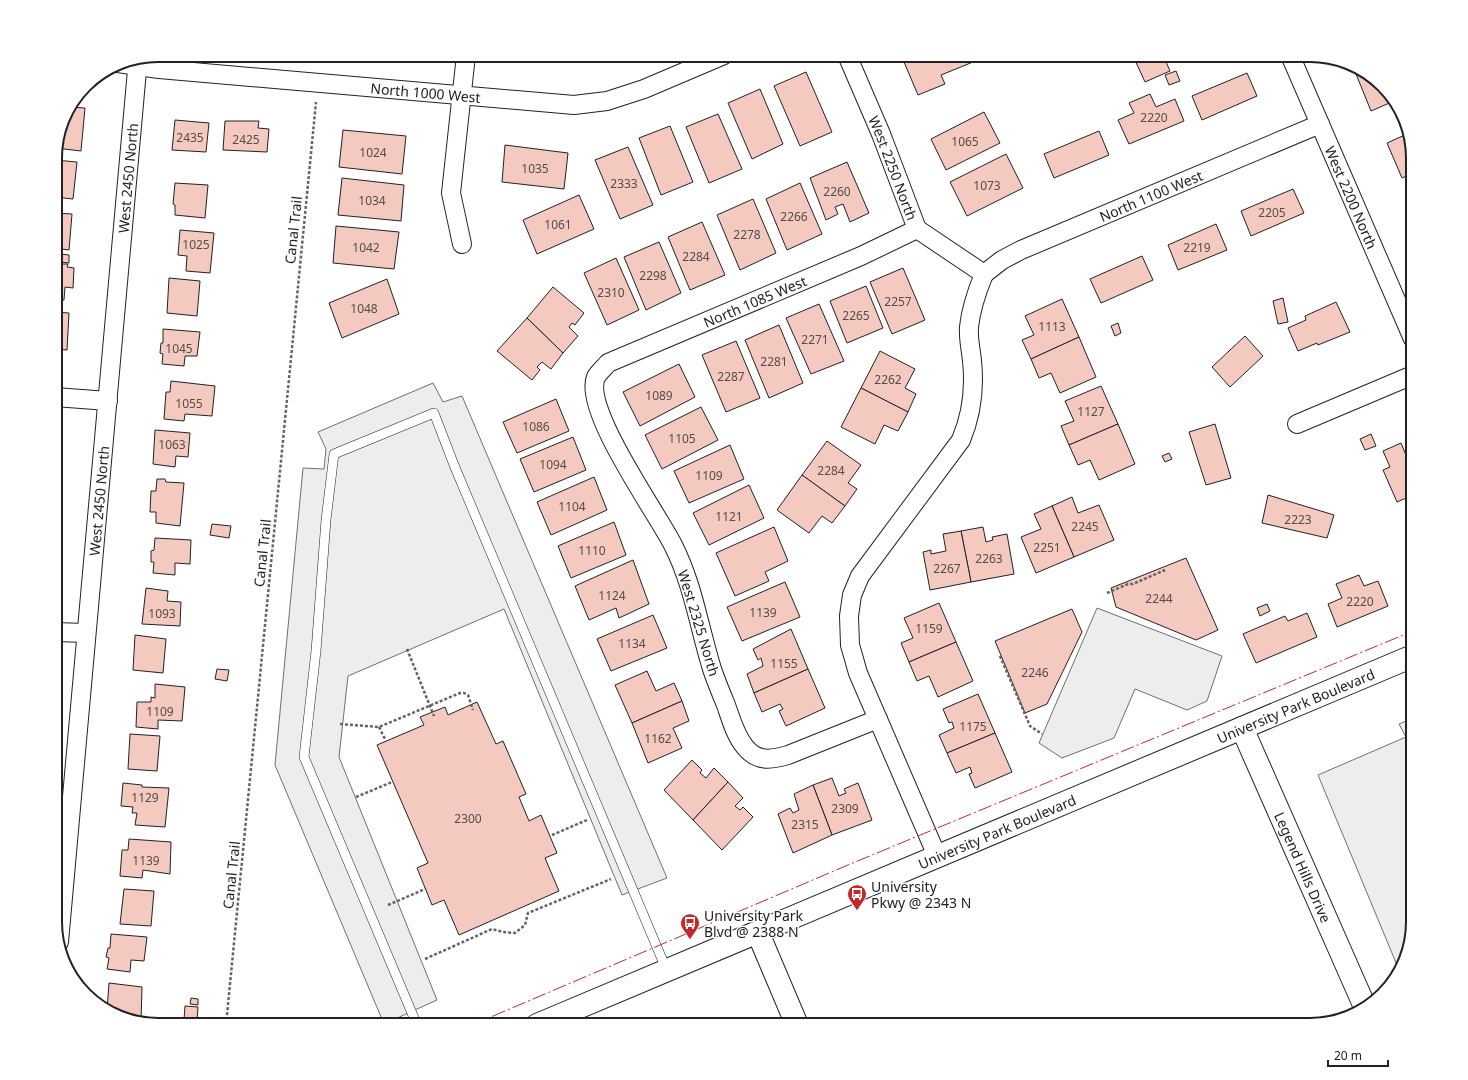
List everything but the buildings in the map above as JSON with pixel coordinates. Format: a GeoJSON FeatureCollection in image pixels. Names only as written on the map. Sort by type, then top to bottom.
{"type":"FeatureCollection","features":[{"type":"Feature","properties":{"kind":"street"},"geometry":{"type":"LineString","coordinates":[[462,244],[451,193],[465,62]]}},
{"type":"Feature","properties":{"kind":"street","name":"North 1000 West"},"geometry":{"type":"LineString","coordinates":[[142,63],[160,69],[574,105],[607,101],[644,89],[708,62]]}},
{"type":"Feature","properties":{"kind":"street","name":"West 2250 North"},"geometry":{"type":"LineString","coordinates":[[850,62],[881,134],[917,229],[984,274]]}},
{"type":"Feature","properties":{"kind":"street","name":"West 2200 North"},"geometry":{"type":"LineString","coordinates":[[1293,62],[1406,323]]}},
{"type":"Feature","properties":{"kind":"street","name":"West 2450 North"},"geometry":{"type":"LineString","coordinates":[[62,908],[138,64]]}},
{"type":"Feature","properties":{"kind":"street","name":"North 1100 West"},"geometry":{"type":"LineString","coordinates":[[984,274],[1002,260],[1021,250],[1320,124]]}},
{"type":"Feature","properties":{"kind":"street","name":"North 1085 West"},"geometry":{"type":"LineString","coordinates":[[596,377],[608,364],[861,256],[917,229]]}},
{"type":"Feature","properties":{"kind":"street"},"geometry":{"type":"LineString","coordinates":[[937,856],[858,673],[850,645],[849,616],[852,595],[860,576],[961,440],[968,424],[974,377],[969,328],[974,300],[984,274]]}},
{"type":"Feature","properties":{"kind":"street","name":"West 2325 North"},"geometry":{"type":"LineString","coordinates":[[596,377],[594,394],[597,406],[621,459],[673,545],[690,583],[712,669],[736,733],[745,747],[758,758],[774,759],[788,755],[878,719]]}},
{"type":"Feature","properties":{"kind":"street"},"geometry":{"type":"LineString","coordinates":[[1297,424],[1406,378]]}},
{"type":"Feature","properties":{"kind":"street"},"geometry":{"type":"LineString","coordinates":[[62,398],[108,401]]}},
{"type":"Feature","properties":{"kind":"street"},"geometry":{"type":"LineString","coordinates":[[62,632],[86,633]]}},
{"type":"Feature","properties":{"kind":"street","name":"University Park Boulevard"},"geometry":{"type":"LineString","coordinates":[[554,1018],[1406,659]]}},
{"type":"Feature","properties":{"kind":"street","name":"Legend Hills Drive"},"geometry":{"type":"LineString","coordinates":[[1242,728],[1363,1003]]}},
{"type":"Feature","properties":{"kind":"street"},"geometry":{"type":"LineString","coordinates":[[758,933],[794,1018]]}},
{"type":"Feature","properties":{"kind":"lane"},"geometry":{"type":"LineString","coordinates":[[414,1018],[304,757],[316,651],[326,520],[334,454],[434,413],[457,472],[667,970]]}},
{"type":"Feature","properties":{"kind":"path","name":"Canal Trail"},"geometry":{"type":"LineString","coordinates":[[227,1018],[318,83]]}},
{"type":"Feature","properties":{"kind":"path"},"geometry":{"type":"LineString","coordinates":[[1107,593],[1128,584],[1133,584],[1165,570]]}},
{"type":"Feature","properties":{"kind":"path"},"geometry":{"type":"LineString","coordinates":[[407,649],[434,716]]}},
{"type":"Feature","properties":{"kind":"path"},"geometry":{"type":"LineString","coordinates":[[1000,656],[1030,726],[1042,734]]}},
{"type":"Feature","properties":{"kind":"path"},"geometry":{"type":"LineString","coordinates":[[340,724],[379,727],[464,692],[468,696],[474,710]]}},
{"type":"Feature","properties":{"kind":"path"},"geometry":{"type":"LineString","coordinates":[[379,727],[385,740]]}},
{"type":"Feature","properties":{"kind":"path"},"geometry":{"type":"LineString","coordinates":[[356,797],[392,782]]}},
{"type":"Feature","properties":{"kind":"path"},"geometry":{"type":"LineString","coordinates":[[552,835],[587,820]]}},
{"type":"Feature","properties":{"kind":"path"},"geometry":{"type":"LineString","coordinates":[[425,959],[492,929],[515,933],[525,925],[528,914],[612,879]]}},
{"type":"Feature","properties":{"kind":"path"},"geometry":{"type":"LineString","coordinates":[[388,905],[425,890]]}},
{"type":"Feature","properties":{"kind":"shaded area"},"geometry":{"type":"Polygon","coordinates":[[[433,383],[443,402],[462,396],[667,878],[622,895],[504,609],[348,676],[339,757],[437,1000],[397,1018],[381,1018],[275,765],[303,468],[324,469],[326,449],[318,432],[433,383]]]}},
{"type":"Feature","properties":{"kind":"shaded area"},"geometry":{"type":"Polygon","coordinates":[[[1097,608],[1222,656],[1207,701],[1187,710],[1135,689],[1114,738],[1062,758],[1039,743],[1097,608]]]}},
{"type":"Feature","properties":{"kind":"shaded area"},"geometry":{"type":"Polygon","coordinates":[[[1406,721],[1406,737],[1399,724],[1406,721]]]}},
{"type":"Feature","properties":{"kind":"shaded area"},"geometry":{"type":"Polygon","coordinates":[[[1406,737],[1406,922],[1403,947],[1396,964],[1318,775],[1406,737]]]}},
{"type":"Feature","properties":{"kind":"power"},"geometry":{"type":"LineString","coordinates":[[488,1018],[848,865],[1406,634]]}},
{"type":"Feature","properties":{"kind":"place","name":"University Pkwy @ 2343 N"},"geometry":{"type":"Point","coordinates":[857,911]}},
{"type":"Feature","properties":{"kind":"place","name":"University Park Blvd @ 2388 N"},"geometry":{"type":"Point","coordinates":[690,940]}}]}
